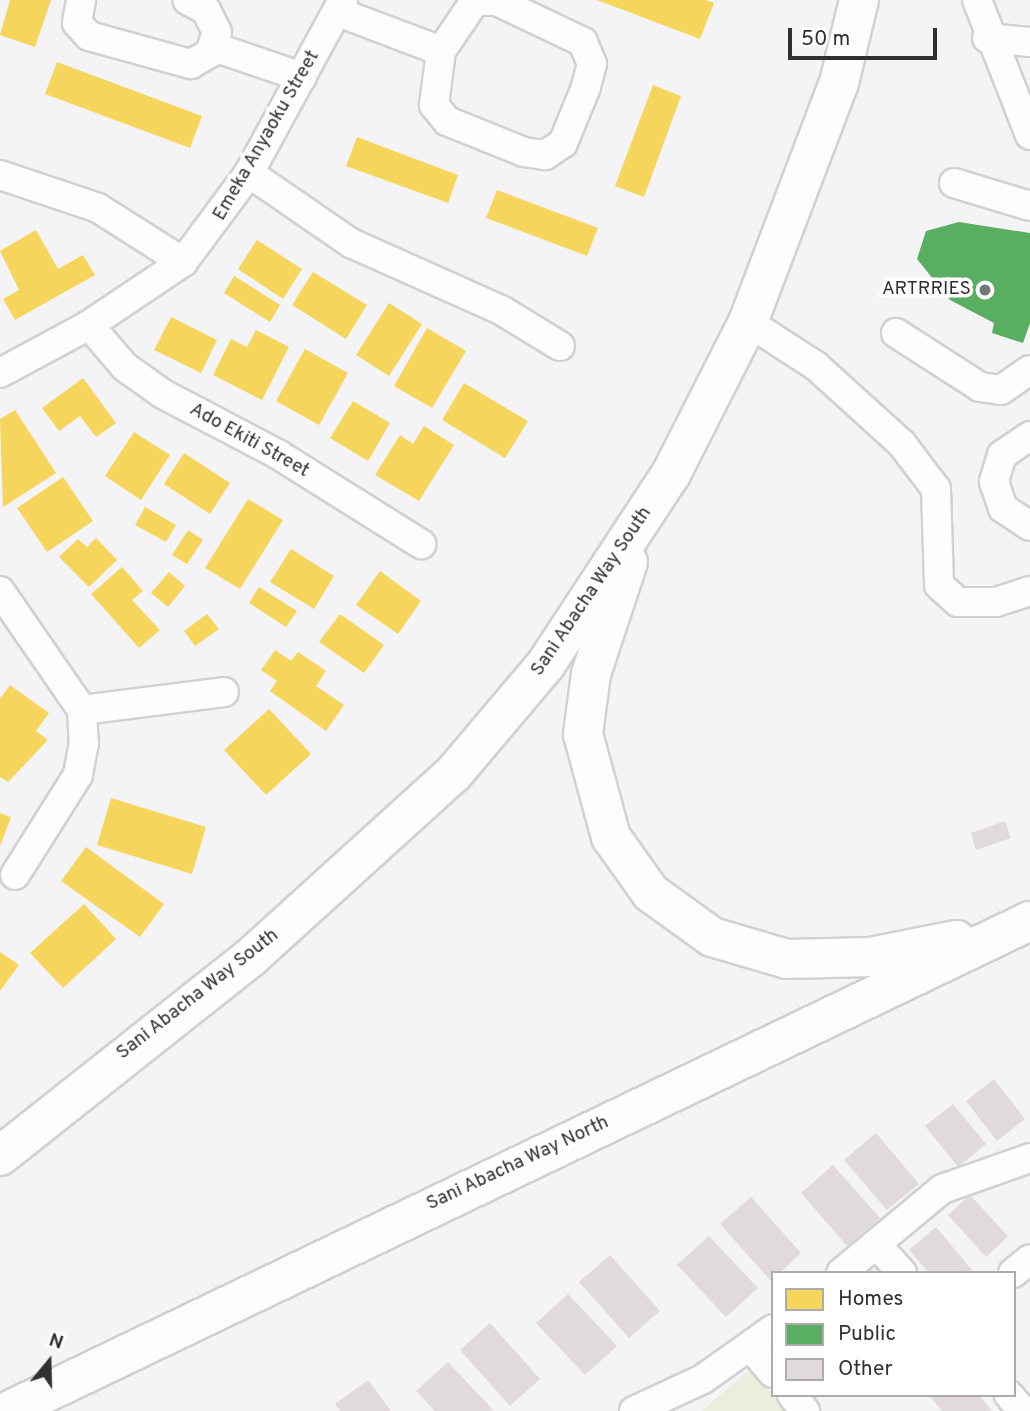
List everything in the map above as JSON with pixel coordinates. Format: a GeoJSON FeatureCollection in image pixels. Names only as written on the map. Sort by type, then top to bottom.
{"type":"FeatureCollection","features":[{"type":"Feature","properties":{"kind":"highway","name":"Sani Abacha Way South"},"geometry":{"type":"LineString","coordinates":[[0,1156],[250,958],[454,773],[546,664],[641,520],[748,322],[839,83],[859,0]]}},
{"type":"Feature","properties":{"kind":"highway"},"geometry":{"type":"LineString","coordinates":[[641,520],[591,674],[583,734],[611,837],[651,893],[712,937],[787,959],[872,957],[955,940],[1030,914]]}},
{"type":"Feature","properties":{"kind":"highway","name":"Sani Abacha Way North"},"geometry":{"type":"LineString","coordinates":[[8,1411],[1030,921]]}},
{"type":"Feature","properties":{"kind":"street"},"geometry":{"type":"LineString","coordinates":[[81,0],[77,23],[89,36],[191,64],[214,47]]}},
{"type":"Feature","properties":{"kind":"street"},"geometry":{"type":"LineString","coordinates":[[187,0],[214,19],[214,47]]}},
{"type":"Feature","properties":{"kind":"street"},"geometry":{"type":"LineString","coordinates":[[977,0],[988,38],[1030,135]]}},
{"type":"Feature","properties":{"kind":"street"},"geometry":{"type":"LineString","coordinates":[[475,1],[497,1],[583,42],[592,64],[563,143],[545,155],[524,152],[447,121],[434,104],[441,51],[475,1]]}},
{"type":"Feature","properties":{"kind":"street"},"geometry":{"type":"LineString","coordinates":[[341,6],[441,51]]}},
{"type":"Feature","properties":{"kind":"street","name":"Emeka Anyaoku Street"},"geometry":{"type":"LineString","coordinates":[[0,373],[89,325],[183,262],[249,173],[341,6]]}},
{"type":"Feature","properties":{"kind":"street"},"geometry":{"type":"LineString","coordinates":[[988,38],[1030,42]]}},
{"type":"Feature","properties":{"kind":"street"},"geometry":{"type":"LineString","coordinates":[[214,47],[302,78]]}},
{"type":"Feature","properties":{"kind":"street"},"geometry":{"type":"LineString","coordinates":[[249,173],[351,243],[501,310],[561,346]]}},
{"type":"Feature","properties":{"kind":"street"},"geometry":{"type":"LineString","coordinates":[[0,175],[98,208],[183,262]]}},
{"type":"Feature","properties":{"kind":"street"},"geometry":{"type":"LineString","coordinates":[[954,184],[1030,206]]}},
{"type":"Feature","properties":{"kind":"street"},"geometry":{"type":"LineString","coordinates":[[748,322],[817,366],[902,443],[936,489],[939,585],[958,602],[996,602],[1030,592]]}},
{"type":"Feature","properties":{"kind":"street","name":"Ado Ekiti Street"},"geometry":{"type":"LineString","coordinates":[[89,325],[125,367],[163,394],[279,455],[421,544]]}},
{"type":"Feature","properties":{"kind":"street"},"geometry":{"type":"LineString","coordinates":[[895,333],[980,387],[1001,390],[1030,370]]}},
{"type":"Feature","properties":{"kind":"street"},"geometry":{"type":"LineString","coordinates":[[1030,436],[1002,454],[994,482],[1003,508],[1030,526]]}},
{"type":"Feature","properties":{"kind":"street"},"geometry":{"type":"LineString","coordinates":[[0,591],[82,710],[78,775],[15,875]]}},
{"type":"Feature","properties":{"kind":"street"},"geometry":{"type":"LineString","coordinates":[[82,710],[223,692]]}},
{"type":"Feature","properties":{"kind":"street"},"geometry":{"type":"LineString","coordinates":[[843,1271],[942,1189],[1030,1158]]}},
{"type":"Feature","properties":{"kind":"street"},"geometry":{"type":"LineString","coordinates":[[876,1244],[900,1271]]}},
{"type":"Feature","properties":{"kind":"street"},"geometry":{"type":"LineString","coordinates":[[1015,1271],[1030,1259]]}},
{"type":"Feature","properties":{"kind":"street"},"geometry":{"type":"LineString","coordinates":[[634,1411],[703,1379],[771,1330]]}},
{"type":"Feature","properties":{"kind":"street"},"geometry":{"type":"LineString","coordinates":[[750,1346],[771,1371]]}},
{"type":"Feature","properties":{"kind":"street"},"geometry":{"type":"LineString","coordinates":[[794,1397],[805,1411]]}},
{"type":"Feature","properties":{"kind":"street"},"geometry":{"type":"LineString","coordinates":[[1011,1397],[1023,1411]]}},
{"type":"Feature","properties":{"kind":"green space"},"geometry":{"type":"Polygon","coordinates":[[[750,1369],[771,1393],[771,1397],[775,1397],[787,1411],[702,1411],[750,1369]]]}},
{"type":"Feature","properties":{"kind":"building: Homes"},"geometry":{"type":"Polygon","coordinates":[[[10,0],[51,0],[35,47],[0,35],[10,0]]]}},
{"type":"Feature","properties":{"kind":"building: Homes"},"geometry":{"type":"Polygon","coordinates":[[[597,0],[706,0],[714,3],[700,39],[597,0]]]}},
{"type":"Feature","properties":{"kind":"building: Homes"},"geometry":{"type":"Polygon","coordinates":[[[57,62],[202,116],[190,148],[45,94],[57,62]]]}},
{"type":"Feature","properties":{"kind":"building: Homes"},"geometry":{"type":"Polygon","coordinates":[[[653,85],[681,96],[644,197],[615,186],[653,85]]]}},
{"type":"Feature","properties":{"kind":"building: Homes"},"geometry":{"type":"Polygon","coordinates":[[[357,137],[458,175],[448,203],[346,166],[357,137]]]}},
{"type":"Feature","properties":{"kind":"building: Homes"},"geometry":{"type":"Polygon","coordinates":[[[497,190],[598,228],[587,256],[486,218],[497,190]]]}},
{"type":"Feature","properties":{"kind":"building: Homes"},"geometry":{"type":"Polygon","coordinates":[[[36,230],[58,269],[83,255],[95,275],[15,320],[3,299],[19,290],[0,251],[36,230]]]}},
{"type":"Feature","properties":{"kind":"building: Homes"},"geometry":{"type":"Polygon","coordinates":[[[257,240],[302,269],[283,299],[238,269],[257,240]]]}},
{"type":"Feature","properties":{"kind":"building: Homes"},"geometry":{"type":"Polygon","coordinates":[[[313,272],[367,305],[346,339],[292,305],[313,272]]]}},
{"type":"Feature","properties":{"kind":"building: Homes"},"geometry":{"type":"Polygon","coordinates":[[[234,276],[280,305],[270,322],[224,293],[234,276]]]}},
{"type":"Feature","properties":{"kind":"building: Homes"},"geometry":{"type":"Polygon","coordinates":[[[389,303],[422,324],[389,376],[356,355],[389,303]]]}},
{"type":"Feature","properties":{"kind":"building: Homes"},"geometry":{"type":"Polygon","coordinates":[[[171,317],[217,340],[201,373],[154,350],[171,317]]]}},
{"type":"Feature","properties":{"kind":"building: Homes"},"geometry":{"type":"Polygon","coordinates":[[[427,328],[466,351],[432,408],[394,386],[427,328]]]}},
{"type":"Feature","properties":{"kind":"building: Homes"},"geometry":{"type":"Polygon","coordinates":[[[256,330],[289,347],[262,400],[213,375],[231,339],[247,347],[256,330]]]}},
{"type":"Feature","properties":{"kind":"building: Homes"},"geometry":{"type":"Polygon","coordinates":[[[305,349],[348,373],[319,425],[276,401],[305,349]]]}},
{"type":"Feature","properties":{"kind":"building: Homes"},"geometry":{"type":"Polygon","coordinates":[[[83,378],[116,423],[96,437],[80,416],[59,431],[42,408],[83,378]]]}},
{"type":"Feature","properties":{"kind":"building: Homes"},"geometry":{"type":"Polygon","coordinates":[[[464,383],[528,421],[505,458],[442,420],[464,383]]]}},
{"type":"Feature","properties":{"kind":"building: Homes"},"geometry":{"type":"Polygon","coordinates":[[[353,401],[390,423],[368,461],[330,438],[353,401]]]}},
{"type":"Feature","properties":{"kind":"building: Homes"},"geometry":{"type":"Polygon","coordinates":[[[15,410],[56,473],[3,507],[0,419],[15,410]]]}},
{"type":"Feature","properties":{"kind":"building: Homes"},"geometry":{"type":"Polygon","coordinates":[[[424,426],[454,445],[419,501],[375,475],[400,435],[413,444],[424,426]]]}},
{"type":"Feature","properties":{"kind":"building: Homes"},"geometry":{"type":"Polygon","coordinates":[[[134,432],[170,455],[141,500],[105,476],[134,432]]]}},
{"type":"Feature","properties":{"kind":"building: Homes"},"geometry":{"type":"Polygon","coordinates":[[[184,453],[230,483],[210,514],[164,484],[184,453]]]}},
{"type":"Feature","properties":{"kind":"building: Homes"},"geometry":{"type":"Polygon","coordinates":[[[63,477],[93,521],[47,552],[17,508],[63,477]]]}},
{"type":"Feature","properties":{"kind":"building: Homes"},"geometry":{"type":"Polygon","coordinates":[[[248,499],[283,520],[240,589],[205,568],[248,499]]]}},
{"type":"Feature","properties":{"kind":"building: Homes"},"geometry":{"type":"Polygon","coordinates":[[[145,507],[176,525],[166,542],[135,525],[145,507]]]}},
{"type":"Feature","properties":{"kind":"building: Homes"},"geometry":{"type":"Polygon","coordinates":[[[188,530],[203,540],[187,564],[172,555],[188,530]]]}},
{"type":"Feature","properties":{"kind":"building: Homes"},"geometry":{"type":"Polygon","coordinates":[[[96,538],[117,560],[89,587],[59,557],[78,539],[87,547],[96,538]]]}},
{"type":"Feature","properties":{"kind":"building: Homes"},"geometry":{"type":"Polygon","coordinates":[[[291,549],[334,576],[314,609],[270,582],[291,549]]]}},
{"type":"Feature","properties":{"kind":"building: Homes"},"geometry":{"type":"Polygon","coordinates":[[[122,567],[143,591],[132,600],[160,630],[139,648],[91,594],[122,567]]]}},
{"type":"Feature","properties":{"kind":"building: Homes"},"geometry":{"type":"Polygon","coordinates":[[[380,571],[421,601],[398,634],[356,605],[380,571]]]}},
{"type":"Feature","properties":{"kind":"building: Homes"},"geometry":{"type":"Polygon","coordinates":[[[169,572],[185,586],[168,607],[151,593],[169,572]]]}},
{"type":"Feature","properties":{"kind":"building: Homes"},"geometry":{"type":"Polygon","coordinates":[[[259,587],[297,611],[286,627],[249,603],[259,587]]]}},
{"type":"Feature","properties":{"kind":"building: Homes"},"geometry":{"type":"Polygon","coordinates":[[[207,614],[219,629],[195,646],[184,631],[207,614]]]}},
{"type":"Feature","properties":{"kind":"building: Homes"},"geometry":{"type":"Polygon","coordinates":[[[340,614],[384,645],[364,673],[319,642],[340,614]]]}},
{"type":"Feature","properties":{"kind":"building: Homes"},"geometry":{"type":"Polygon","coordinates":[[[275,650],[291,661],[298,652],[326,671],[316,686],[344,705],[326,731],[270,691],[277,681],[261,670],[275,650]]]}},
{"type":"Feature","properties":{"kind":"building: Homes"},"geometry":{"type":"Polygon","coordinates":[[[10,685],[49,713],[36,731],[48,740],[8,782],[0,777],[0,699],[10,685]]]}},
{"type":"Feature","properties":{"kind":"building: Homes"},"geometry":{"type":"Polygon","coordinates":[[[269,709],[311,754],[266,795],[224,750],[269,709]]]}},
{"type":"Feature","properties":{"kind":"building: Homes"},"geometry":{"type":"Polygon","coordinates":[[[111,798],[206,827],[192,874],[97,845],[111,798]]]}},
{"type":"Feature","properties":{"kind":"building: Homes"},"geometry":{"type":"Polygon","coordinates":[[[0,813],[11,817],[0,846],[0,813]]]}},
{"type":"Feature","properties":{"kind":"building: Homes"},"geometry":{"type":"Polygon","coordinates":[[[86,847],[164,904],[140,937],[61,881],[86,847]]]}},
{"type":"Feature","properties":{"kind":"building: Homes"},"geometry":{"type":"Polygon","coordinates":[[[84,904],[116,939],[63,988],[30,953],[84,904]]]}},
{"type":"Feature","properties":{"kind":"building: Homes"},"geometry":{"type":"Polygon","coordinates":[[[0,952],[19,965],[0,991],[0,952]]]}},
{"type":"Feature","properties":{"kind":"building: Public","name":"ARTRRIES"},"geometry":{"type":"Polygon","coordinates":[[[959,222],[1030,233],[1030,323],[1023,343],[992,333],[994,323],[950,300],[917,259],[926,231],[959,222]]]}},
{"type":"Feature","properties":{"kind":"building: Other"},"geometry":{"type":"Polygon","coordinates":[[[1005,821],[1011,838],[976,850],[971,833],[1005,821]]]}},
{"type":"Feature","properties":{"kind":"building: Other"},"geometry":{"type":"Polygon","coordinates":[[[994,1079],[1025,1119],[997,1141],[966,1101],[994,1079]]]}},
{"type":"Feature","properties":{"kind":"building: Other"},"geometry":{"type":"Polygon","coordinates":[[[953,1104],[986,1144],[958,1167],[925,1126],[953,1104]]]}},
{"type":"Feature","properties":{"kind":"building: Other"},"geometry":{"type":"Polygon","coordinates":[[[876,1133],[919,1184],[887,1210],[844,1160],[876,1133]]]}},
{"type":"Feature","properties":{"kind":"building: Other"},"geometry":{"type":"Polygon","coordinates":[[[833,1165],[880,1218],[847,1246],[801,1193],[833,1165]]]}},
{"type":"Feature","properties":{"kind":"building: Other"},"geometry":{"type":"Polygon","coordinates":[[[970,1195],[1008,1236],[986,1257],[948,1215],[970,1195]]]}},
{"type":"Feature","properties":{"kind":"building: Other"},"geometry":{"type":"Polygon","coordinates":[[[751,1197],[801,1253],[782,1271],[771,1271],[771,1281],[720,1224],[751,1197]]]}},
{"type":"Feature","properties":{"kind":"building: Other"},"geometry":{"type":"Polygon","coordinates":[[[936,1227],[972,1270],[927,1271],[909,1250],[936,1227]]]}},
{"type":"Feature","properties":{"kind":"building: Other"},"geometry":{"type":"Polygon","coordinates":[[[709,1236],[758,1288],[726,1317],[677,1265],[709,1236]]]}},
{"type":"Feature","properties":{"kind":"building: Other"},"geometry":{"type":"Polygon","coordinates":[[[610,1255],[660,1311],[629,1338],[579,1282],[610,1255]]]}},
{"type":"Feature","properties":{"kind":"building: Other"},"geometry":{"type":"Polygon","coordinates":[[[568,1294],[617,1346],[585,1375],[536,1323],[568,1294]]]}},
{"type":"Feature","properties":{"kind":"building: Other"},"geometry":{"type":"Polygon","coordinates":[[[490,1323],[540,1379],[510,1406],[460,1350],[490,1323]]]}},
{"type":"Feature","properties":{"kind":"building: Other"},"geometry":{"type":"Polygon","coordinates":[[[448,1362],[494,1411],[435,1411],[416,1391],[448,1362]]]}},
{"type":"Feature","properties":{"kind":"building: Other"},"geometry":{"type":"Polygon","coordinates":[[[368,1380],[391,1411],[340,1411],[335,1404],[368,1380]]]}},
{"type":"Feature","properties":{"kind":"building: Other"},"geometry":{"type":"Polygon","coordinates":[[[931,1397],[981,1397],[992,1411],[942,1411],[931,1397]]]}},
{"type":"Feature","properties":{"kind":"place","name":"ARTRRIES"},"geometry":{"type":"Point","coordinates":[985,290]}}]}
